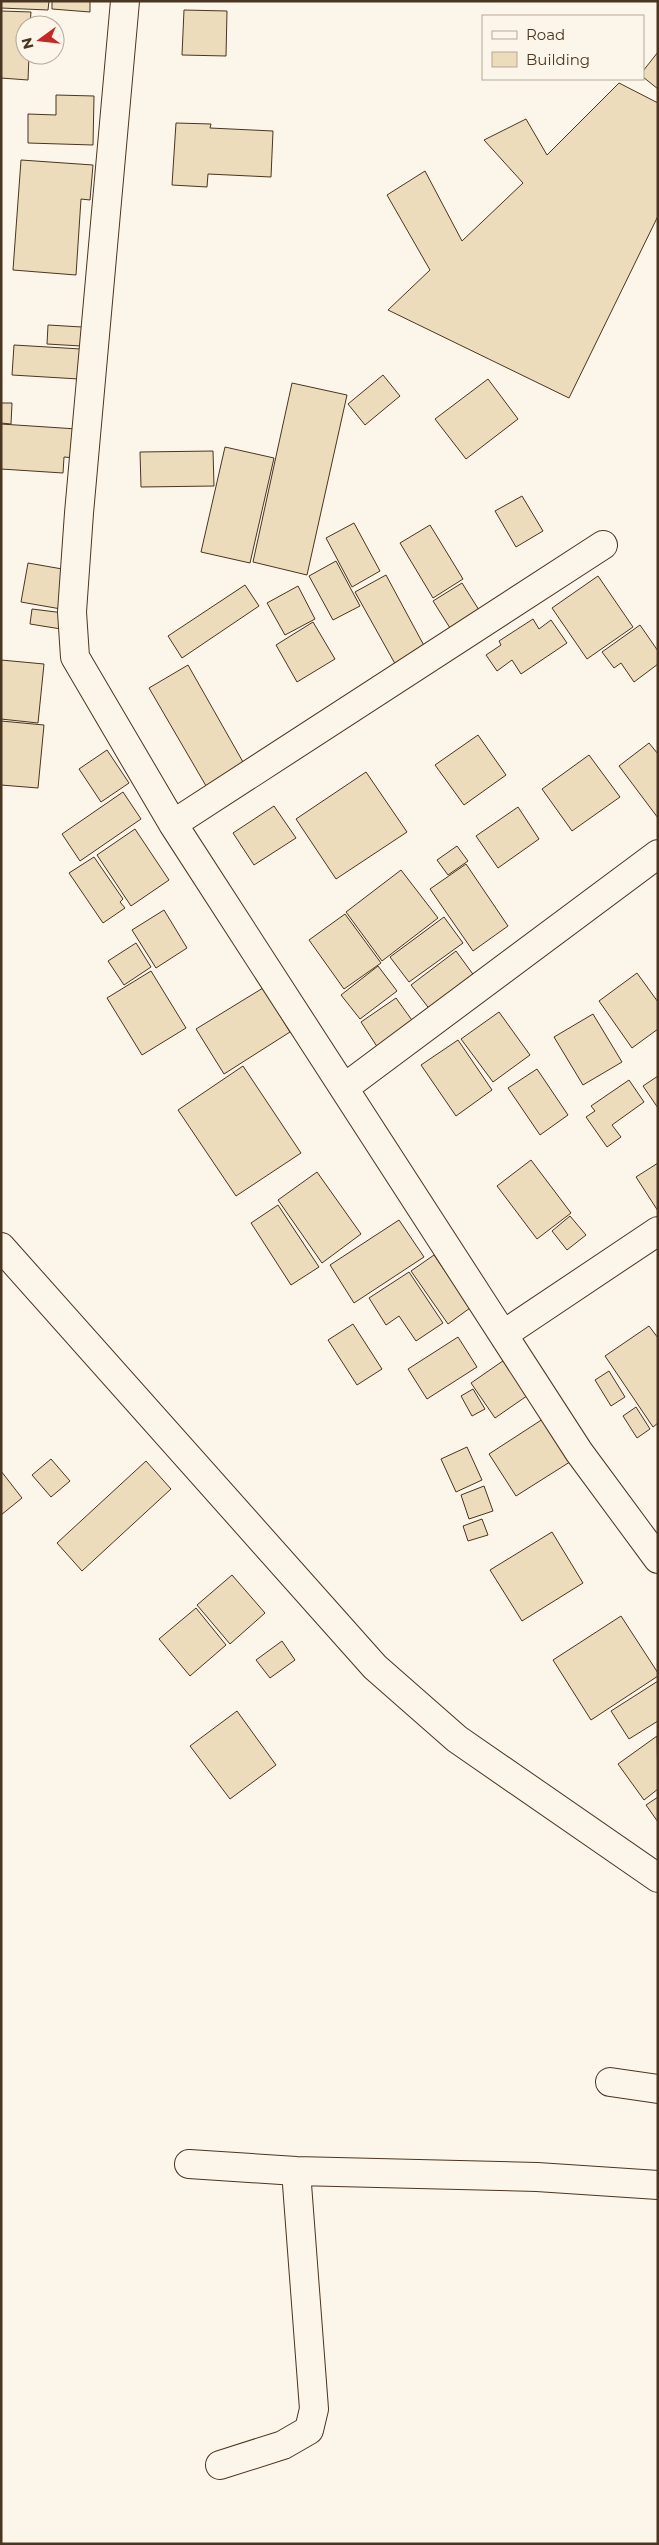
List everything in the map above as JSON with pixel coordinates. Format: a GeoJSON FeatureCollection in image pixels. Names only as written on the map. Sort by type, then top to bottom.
{"type":"FeatureCollection","features":[{"type":"Feature","properties":{"kind":"street"},"geometry":{"type":"LineString","coordinates":[[125,1],[72,612],[75,657],[173,824],[579,1452],[658,1559]]}},
{"type":"Feature","properties":{"kind":"street"},"geometry":{"type":"LineString","coordinates":[[173,824],[603,545]]}},
{"type":"Feature","properties":{"kind":"street"},"geometry":{"type":"LineString","coordinates":[[344,1088],[658,854]]}},
{"type":"Feature","properties":{"kind":"street"},"geometry":{"type":"LineString","coordinates":[[504,1334],[658,1231]]}},
{"type":"Feature","properties":{"kind":"street"},"geometry":{"type":"LineString","coordinates":[[4,1254],[375,1666],[457,1739],[658,1878]]}},
{"type":"Feature","properties":{"kind":"street"},"geometry":{"type":"LineString","coordinates":[[610,2082],[658,2089]]}},
{"type":"Feature","properties":{"kind":"street"},"geometry":{"type":"LineString","coordinates":[[189,2164],[296,2171],[537,2177],[658,2185]]}},
{"type":"Feature","properties":{"kind":"street"},"geometry":{"type":"LineString","coordinates":[[220,2465],[283,2445],[309,2430],[314,2409],[296,2171]]}},
{"type":"Feature","properties":{"kind":"building"},"geometry":{"type":"Polygon","coordinates":[[[1,1],[49,1],[48,10],[1,8],[1,1]]]}},
{"type":"Feature","properties":{"kind":"building"},"geometry":{"type":"Polygon","coordinates":[[[52,1],[90,1],[90,12],[52,9],[52,1]]]}},
{"type":"Feature","properties":{"kind":"building"},"geometry":{"type":"Polygon","coordinates":[[[184,10],[227,11],[226,56],[182,55],[184,10]]]}},
{"type":"Feature","properties":{"kind":"building"},"geometry":{"type":"Polygon","coordinates":[[[1,11],[31,12],[31,15],[15,15],[15,65],[29,65],[28,80],[1,78],[1,11]]]}},
{"type":"Feature","properties":{"kind":"building"},"geometry":{"type":"Polygon","coordinates":[[[658,52],[658,89],[644,78],[644,70],[658,52]]]}},
{"type":"Feature","properties":{"kind":"building"},"geometry":{"type":"Polygon","coordinates":[[[619,83],[658,103],[658,216],[569,398],[388,310],[430,270],[387,195],[425,171],[462,241],[523,183],[484,140],[526,119],[547,155],[619,83]]]}},
{"type":"Feature","properties":{"kind":"building"},"geometry":{"type":"Polygon","coordinates":[[[56,95],[94,96],[93,145],[28,143],[28,114],[56,115],[56,95]]]}},
{"type":"Feature","properties":{"kind":"building"},"geometry":{"type":"Polygon","coordinates":[[[176,123],[211,124],[210,128],[273,131],[271,177],[208,174],[207,187],[172,185],[176,123]]]}},
{"type":"Feature","properties":{"kind":"building"},"geometry":{"type":"Polygon","coordinates":[[[21,160],[93,165],[90,200],[81,199],[76,275],[13,270],[21,160]]]}},
{"type":"Feature","properties":{"kind":"building"},"geometry":{"type":"Polygon","coordinates":[[[48,325],[82,327],[81,346],[47,344],[48,325]]]}},
{"type":"Feature","properties":{"kind":"building"},"geometry":{"type":"Polygon","coordinates":[[[14,345],[81,349],[79,379],[12,375],[14,345]]]}},
{"type":"Feature","properties":{"kind":"building"},"geometry":{"type":"Polygon","coordinates":[[[383,375],[400,396],[365,425],[348,404],[383,375]]]}},
{"type":"Feature","properties":{"kind":"building"},"geometry":{"type":"Polygon","coordinates":[[[488,379],[518,419],[466,459],[435,419],[488,379]]]}},
{"type":"Feature","properties":{"kind":"building"},"geometry":{"type":"Polygon","coordinates":[[[292,383],[347,395],[307,575],[253,562],[292,383]]]}},
{"type":"Feature","properties":{"kind":"building"},"geometry":{"type":"Polygon","coordinates":[[[1,403],[12,403],[11,424],[1,423],[1,403]]]}},
{"type":"Feature","properties":{"kind":"building"},"geometry":{"type":"Polygon","coordinates":[[[1,424],[77,429],[75,458],[64,457],[63,473],[1,469],[1,424]]]}},
{"type":"Feature","properties":{"kind":"building"},"geometry":{"type":"Polygon","coordinates":[[[225,447],[274,458],[250,563],[201,552],[225,447]]]}},
{"type":"Feature","properties":{"kind":"building"},"geometry":{"type":"Polygon","coordinates":[[[213,451],[214,486],[141,487],[140,452],[213,451]]]}},
{"type":"Feature","properties":{"kind":"building"},"geometry":{"type":"Polygon","coordinates":[[[522,496],[543,531],[516,547],[495,511],[522,496]]]}},
{"type":"Feature","properties":{"kind":"building"},"geometry":{"type":"Polygon","coordinates":[[[354,523],[380,571],[352,587],[326,538],[354,523]]]}},
{"type":"Feature","properties":{"kind":"building"},"geometry":{"type":"Polygon","coordinates":[[[430,525],[463,579],[433,598],[400,543],[430,525]]]}},
{"type":"Feature","properties":{"kind":"building"},"geometry":{"type":"Polygon","coordinates":[[[336,561],[360,606],[333,620],[309,576],[336,561]]]}},
{"type":"Feature","properties":{"kind":"building"},"geometry":{"type":"Polygon","coordinates":[[[28,563],[68,570],[61,609],[21,602],[28,563]]]}},
{"type":"Feature","properties":{"kind":"building"},"geometry":{"type":"Polygon","coordinates":[[[386,575],[428,653],[398,669],[355,592],[386,575]]]}},
{"type":"Feature","properties":{"kind":"building"},"geometry":{"type":"Polygon","coordinates":[[[598,576],[633,627],[587,659],[552,608],[598,576]]]}},
{"type":"Feature","properties":{"kind":"building"},"geometry":{"type":"Polygon","coordinates":[[[462,583],[479,610],[450,628],[433,601],[462,583]]]}},
{"type":"Feature","properties":{"kind":"building"},"geometry":{"type":"Polygon","coordinates":[[[245,585],[259,606],[182,658],[168,636],[245,585]]]}},
{"type":"Feature","properties":{"kind":"building"},"geometry":{"type":"Polygon","coordinates":[[[298,586],[315,619],[285,635],[267,603],[298,586]]]}},
{"type":"Feature","properties":{"kind":"building"},"geometry":{"type":"Polygon","coordinates":[[[32,609],[64,613],[61,629],[30,624],[32,609]]]}},
{"type":"Feature","properties":{"kind":"building"},"geometry":{"type":"Polygon","coordinates":[[[533,619],[539,629],[551,620],[567,643],[521,674],[512,660],[497,671],[486,655],[501,645],[499,641],[533,619]]]}},
{"type":"Feature","properties":{"kind":"building"},"geometry":{"type":"Polygon","coordinates":[[[313,622],[335,659],[297,682],[276,645],[313,622]]]}},
{"type":"Feature","properties":{"kind":"building"},"geometry":{"type":"Polygon","coordinates":[[[640,625],[658,651],[658,664],[634,682],[621,663],[614,668],[602,652],[640,625]]]}},
{"type":"Feature","properties":{"kind":"building"},"geometry":{"type":"Polygon","coordinates":[[[1,660],[44,664],[38,723],[1,719],[1,660]]]}},
{"type":"Feature","properties":{"kind":"building"},"geometry":{"type":"Polygon","coordinates":[[[188,665],[247,769],[209,791],[149,688],[188,665]]]}},
{"type":"Feature","properties":{"kind":"building"},"geometry":{"type":"Polygon","coordinates":[[[1,721],[44,725],[38,788],[1,785],[1,721]]]}},
{"type":"Feature","properties":{"kind":"building"},"geometry":{"type":"Polygon","coordinates":[[[478,735],[506,775],[464,805],[435,765],[478,735]]]}},
{"type":"Feature","properties":{"kind":"building"},"geometry":{"type":"Polygon","coordinates":[[[649,743],[658,754],[658,818],[619,766],[649,743]]]}},
{"type":"Feature","properties":{"kind":"building"},"geometry":{"type":"Polygon","coordinates":[[[107,750],[129,783],[101,802],[79,769],[107,750]]]}},
{"type":"Feature","properties":{"kind":"building"},"geometry":{"type":"Polygon","coordinates":[[[589,755],[620,797],[572,831],[542,789],[589,755]]]}},
{"type":"Feature","properties":{"kind":"building"},"geometry":{"type":"Polygon","coordinates":[[[366,772],[407,832],[336,879],[296,819],[366,772]]]}},
{"type":"Feature","properties":{"kind":"building"},"geometry":{"type":"Polygon","coordinates":[[[123,792],[141,819],[80,861],[62,834],[123,792]]]}},
{"type":"Feature","properties":{"kind":"building"},"geometry":{"type":"Polygon","coordinates":[[[274,806],[296,838],[254,865],[233,833],[274,806]]]}},
{"type":"Feature","properties":{"kind":"building"},"geometry":{"type":"Polygon","coordinates":[[[518,807],[539,839],[498,868],[476,836],[518,807]]]}},
{"type":"Feature","properties":{"kind":"building"},"geometry":{"type":"Polygon","coordinates":[[[135,829],[169,880],[131,906],[97,855],[135,829]]]}},
{"type":"Feature","properties":{"kind":"building"},"geometry":{"type":"Polygon","coordinates":[[[457,846],[468,861],[448,875],[437,860],[457,846]]]}},
{"type":"Feature","properties":{"kind":"building"},"geometry":{"type":"Polygon","coordinates":[[[94,857],[123,899],[120,902],[125,908],[103,923],[69,873],[94,857]]]}},
{"type":"Feature","properties":{"kind":"building"},"geometry":{"type":"Polygon","coordinates":[[[466,864],[508,926],[473,951],[430,889],[466,864]]]}},
{"type":"Feature","properties":{"kind":"building"},"geometry":{"type":"Polygon","coordinates":[[[401,870],[438,918],[382,961],[346,912],[401,870]]]}},
{"type":"Feature","properties":{"kind":"building"},"geometry":{"type":"Polygon","coordinates":[[[164,910],[187,948],[156,968],[132,930],[164,910]]]}},
{"type":"Feature","properties":{"kind":"building"},"geometry":{"type":"Polygon","coordinates":[[[345,914],[381,963],[344,989],[309,940],[345,914]]]}},
{"type":"Feature","properties":{"kind":"building"},"geometry":{"type":"Polygon","coordinates":[[[444,917],[463,943],[409,982],[390,957],[444,917]]]}},
{"type":"Feature","properties":{"kind":"building"},"geometry":{"type":"Polygon","coordinates":[[[136,943],[151,967],[124,985],[108,961],[136,943]]]}},
{"type":"Feature","properties":{"kind":"building"},"geometry":{"type":"Polygon","coordinates":[[[456,951],[475,977],[431,1011],[411,985],[456,951]]]}},
{"type":"Feature","properties":{"kind":"building"},"geometry":{"type":"Polygon","coordinates":[[[378,966],[397,991],[360,1019],[341,995],[378,966]]]}},
{"type":"Feature","properties":{"kind":"building"},"geometry":{"type":"Polygon","coordinates":[[[151,971],[186,1028],[142,1055],[107,998],[151,971]]]}},
{"type":"Feature","properties":{"kind":"building"},"geometry":{"type":"Polygon","coordinates":[[[637,973],[658,1002],[658,1029],[632,1048],[599,1001],[637,973]]]}},
{"type":"Feature","properties":{"kind":"building"},"geometry":{"type":"Polygon","coordinates":[[[263,988],[290,1032],[224,1074],[196,1029],[263,988]]]}},
{"type":"Feature","properties":{"kind":"building"},"geometry":{"type":"Polygon","coordinates":[[[396,998],[414,1023],[378,1048],[361,1022],[396,998]]]}},
{"type":"Feature","properties":{"kind":"building"},"geometry":{"type":"Polygon","coordinates":[[[499,1012],[530,1055],[493,1082],[461,1039],[499,1012]]]}},
{"type":"Feature","properties":{"kind":"building"},"geometry":{"type":"Polygon","coordinates":[[[593,1014],[622,1062],[583,1085],[554,1037],[593,1014]]]}},
{"type":"Feature","properties":{"kind":"building"},"geometry":{"type":"Polygon","coordinates":[[[458,1040],[492,1090],[456,1116],[421,1065],[458,1040]]]}},
{"type":"Feature","properties":{"kind":"building"},"geometry":{"type":"Polygon","coordinates":[[[243,1066],[301,1153],[236,1196],[178,1110],[243,1066]]]}},
{"type":"Feature","properties":{"kind":"building"},"geometry":{"type":"Polygon","coordinates":[[[537,1069],[568,1115],[540,1135],[508,1088],[537,1069]]]}},
{"type":"Feature","properties":{"kind":"building"},"geometry":{"type":"Polygon","coordinates":[[[658,1076],[658,1108],[643,1086],[658,1076]]]}},
{"type":"Feature","properties":{"kind":"building"},"geometry":{"type":"Polygon","coordinates":[[[629,1080],[644,1102],[612,1125],[621,1137],[607,1147],[586,1117],[595,1111],[591,1106],[629,1080]]]}},
{"type":"Feature","properties":{"kind":"building"},"geometry":{"type":"Polygon","coordinates":[[[531,1160],[571,1213],[537,1239],[497,1186],[531,1160]]]}},
{"type":"Feature","properties":{"kind":"building"},"geometry":{"type":"Polygon","coordinates":[[[658,1163],[658,1211],[636,1177],[658,1163]]]}},
{"type":"Feature","properties":{"kind":"building"},"geometry":{"type":"Polygon","coordinates":[[[317,1172],[361,1234],[322,1263],[278,1200],[317,1172]]]}},
{"type":"Feature","properties":{"kind":"building"},"geometry":{"type":"Polygon","coordinates":[[[278,1205],[319,1267],[291,1285],[251,1223],[278,1205]]]}},
{"type":"Feature","properties":{"kind":"building"},"geometry":{"type":"Polygon","coordinates":[[[570,1216],[586,1235],[567,1250],[552,1231],[570,1216]]]}},
{"type":"Feature","properties":{"kind":"building"},"geometry":{"type":"Polygon","coordinates":[[[399,1220],[424,1257],[354,1303],[330,1265],[399,1220]]]}},
{"type":"Feature","properties":{"kind":"building"},"geometry":{"type":"Polygon","coordinates":[[[434,1255],[470,1308],[448,1324],[411,1271],[434,1255]]]}},
{"type":"Feature","properties":{"kind":"building"},"geometry":{"type":"Polygon","coordinates":[[[409,1272],[443,1323],[416,1341],[399,1316],[386,1325],[369,1298],[409,1272]]]}},
{"type":"Feature","properties":{"kind":"building"},"geometry":{"type":"Polygon","coordinates":[[[353,1324],[382,1369],[357,1385],[328,1340],[353,1324]]]}},
{"type":"Feature","properties":{"kind":"building"},"geometry":{"type":"Polygon","coordinates":[[[649,1326],[658,1338],[658,1423],[653,1427],[605,1356],[649,1326]]]}},
{"type":"Feature","properties":{"kind":"building"},"geometry":{"type":"Polygon","coordinates":[[[458,1337],[477,1367],[427,1399],[408,1369],[458,1337]]]}},
{"type":"Feature","properties":{"kind":"building"},"geometry":{"type":"Polygon","coordinates":[[[510,1356],[534,1391],[495,1418],[471,1383],[510,1356]]]}},
{"type":"Feature","properties":{"kind":"building"},"geometry":{"type":"Polygon","coordinates":[[[609,1371],[625,1397],[611,1406],[595,1380],[609,1371]]]}},
{"type":"Feature","properties":{"kind":"building"},"geometry":{"type":"Polygon","coordinates":[[[473,1389],[485,1409],[472,1416],[461,1396],[473,1389]]]}},
{"type":"Feature","properties":{"kind":"building"},"geometry":{"type":"Polygon","coordinates":[[[636,1407],[650,1429],[637,1438],[623,1416],[636,1407]]]}},
{"type":"Feature","properties":{"kind":"building"},"geometry":{"type":"Polygon","coordinates":[[[546,1417],[573,1460],[516,1496],[489,1454],[546,1417]]]}},
{"type":"Feature","properties":{"kind":"building"},"geometry":{"type":"Polygon","coordinates":[[[467,1447],[482,1480],[456,1492],[441,1459],[467,1447]]]}},
{"type":"Feature","properties":{"kind":"building"},"geometry":{"type":"Polygon","coordinates":[[[51,1459],[70,1481],[51,1497],[32,1475],[51,1459]]]}},
{"type":"Feature","properties":{"kind":"building"},"geometry":{"type":"Polygon","coordinates":[[[146,1461],[171,1489],[82,1571],[57,1543],[146,1461]]]}},
{"type":"Feature","properties":{"kind":"building"},"geometry":{"type":"Polygon","coordinates":[[[1,1471],[22,1498],[1,1515],[1,1471]]]}},
{"type":"Feature","properties":{"kind":"building"},"geometry":{"type":"Polygon","coordinates":[[[484,1486],[493,1511],[469,1519],[461,1495],[484,1486]]]}},
{"type":"Feature","properties":{"kind":"building"},"geometry":{"type":"Polygon","coordinates":[[[482,1519],[488,1535],[468,1541],[463,1526],[482,1519]]]}},
{"type":"Feature","properties":{"kind":"building"},"geometry":{"type":"Polygon","coordinates":[[[552,1532],[583,1583],[522,1621],[490,1570],[552,1532]]]}},
{"type":"Feature","properties":{"kind":"building"},"geometry":{"type":"Polygon","coordinates":[[[232,1575],[265,1613],[230,1644],[197,1605],[232,1575]]]}},
{"type":"Feature","properties":{"kind":"building"},"geometry":{"type":"Polygon","coordinates":[[[196,1608],[226,1645],[190,1676],[159,1639],[196,1608]]]}},
{"type":"Feature","properties":{"kind":"building"},"geometry":{"type":"Polygon","coordinates":[[[621,1616],[658,1673],[658,1676],[591,1720],[553,1660],[621,1616]]]}},
{"type":"Feature","properties":{"kind":"building"},"geometry":{"type":"Polygon","coordinates":[[[282,1641],[295,1660],[270,1678],[256,1660],[282,1641]]]}},
{"type":"Feature","properties":{"kind":"building"},"geometry":{"type":"Polygon","coordinates":[[[658,1681],[658,1721],[629,1739],[611,1711],[658,1681]]]}},
{"type":"Feature","properties":{"kind":"building"},"geometry":{"type":"Polygon","coordinates":[[[237,1711],[276,1765],[230,1799],[190,1746],[237,1711]]]}},
{"type":"Feature","properties":{"kind":"building"},"geometry":{"type":"Polygon","coordinates":[[[657,1736],[658,1789],[644,1800],[618,1764],[657,1736]]]}},
{"type":"Feature","properties":{"kind":"building"},"geometry":{"type":"Polygon","coordinates":[[[658,1797],[658,1822],[646,1805],[658,1797]]]}}]}
